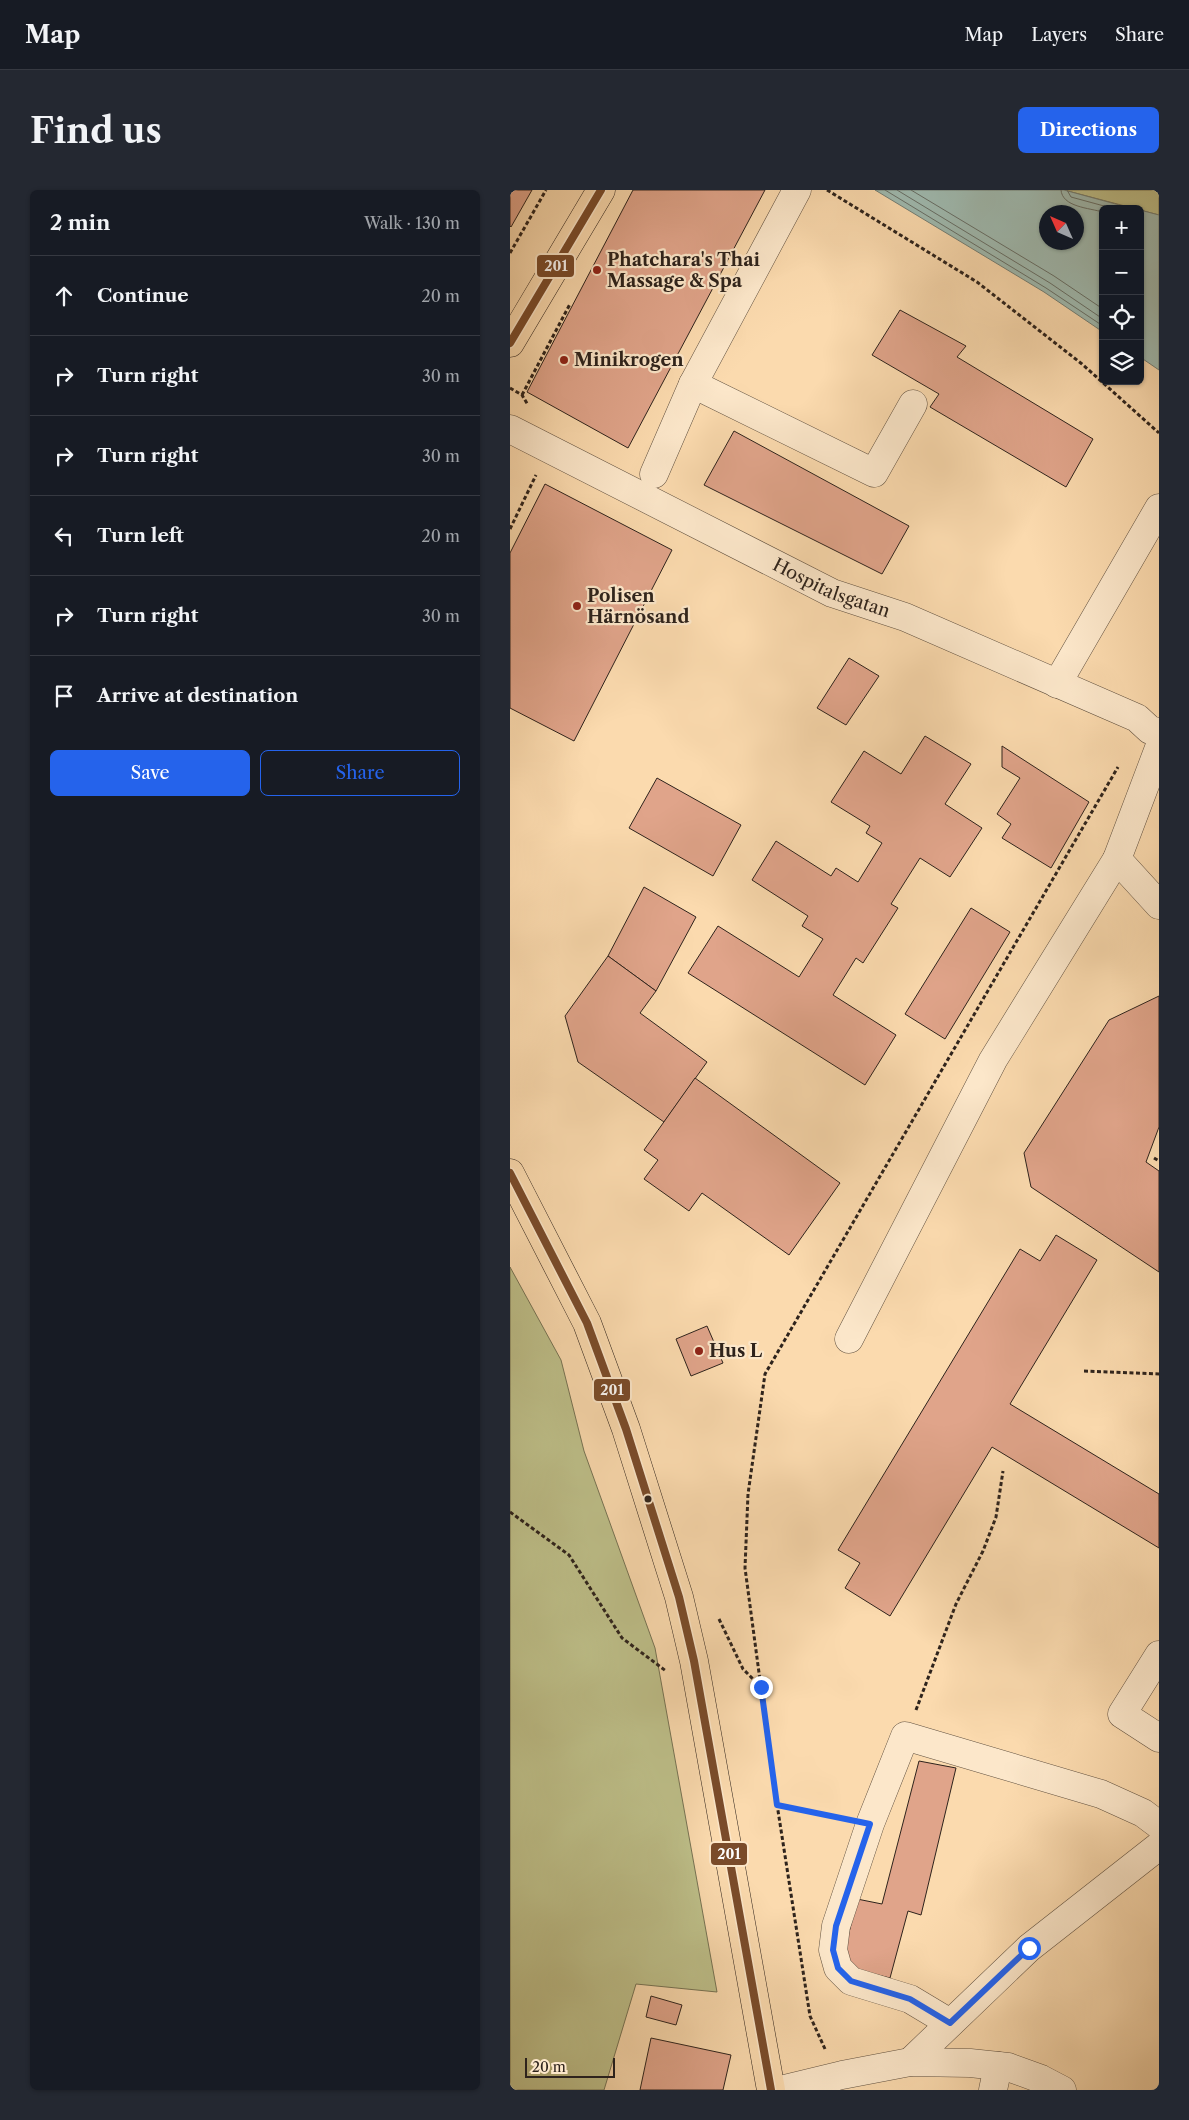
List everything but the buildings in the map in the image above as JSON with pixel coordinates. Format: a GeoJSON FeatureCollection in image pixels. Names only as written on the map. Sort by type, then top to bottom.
{"type":"FeatureCollection","features":[{"type":"Feature","properties":{"kind":"main road"},"geometry":{"type":"LineString","coordinates":[[510,343],[601,190]]}},
{"type":"Feature","properties":{"kind":"main road"},"geometry":{"type":"LineString","coordinates":[[510,1173],[587,1323],[626,1430],[679,1597],[694,1661],[772,2090]]}},
{"type":"Feature","properties":{"kind":"street"},"geometry":{"type":"LineString","coordinates":[[654,474],[693,384],[797,190]]}},
{"type":"Feature","properties":{"kind":"street"},"geometry":{"type":"LineString","coordinates":[[693,384],[874,474],[913,404]]}},
{"type":"Feature","properties":{"kind":"street","name":"Hospitalsgatan"},"geometry":{"type":"LineString","coordinates":[[510,429],[832,593],[905,617],[1137,718],[1151,727]]}},
{"type":"Feature","properties":{"kind":"street"},"geometry":{"type":"LineString","coordinates":[[1058,684],[1159,508]]}},
{"type":"Feature","properties":{"kind":"street"},"geometry":{"type":"LineString","coordinates":[[849,1339],[993,1060],[1117,859],[1159,748]]}},
{"type":"Feature","properties":{"kind":"street"},"geometry":{"type":"LineString","coordinates":[[1117,859],[1156,899]]}},
{"type":"Feature","properties":{"kind":"street"},"geometry":{"type":"LineString","coordinates":[[1159,1655],[1122,1714],[1159,1738]]}},
{"type":"Feature","properties":{"kind":"street"},"geometry":{"type":"LineString","coordinates":[[950,2023],[910,1999],[851,1981],[838,1968],[833,1950],[836,1926],[870,1824],[906,1736],[1101,1794],[1143,1813],[1159,1826]]}},
{"type":"Feature","properties":{"kind":"street"},"geometry":{"type":"LineString","coordinates":[[910,2062],[1029,1948],[1159,1846]]}},
{"type":"Feature","properties":{"kind":"street"},"geometry":{"type":"LineString","coordinates":[[780,2090],[842,2074],[910,2062],[970,2063],[996,2078],[1008,2067],[1041,2079],[1062,2090]]}},
{"type":"Feature","properties":{"kind":"path"},"geometry":{"type":"LineString","coordinates":[[510,253],[546,190]]}},
{"type":"Feature","properties":{"kind":"path"},"geometry":{"type":"LineString","coordinates":[[827,190],[977,282],[1082,364],[1159,433]]}},
{"type":"Feature","properties":{"kind":"path"},"geometry":{"type":"LineString","coordinates":[[510,388],[522,394],[529,407]]}},
{"type":"Feature","properties":{"kind":"path"},"geometry":{"type":"LineString","coordinates":[[510,528],[540,466]]}},
{"type":"Feature","properties":{"kind":"path"},"geometry":{"type":"LineString","coordinates":[[842,2074],[829,2058],[810,2016],[777,1805],[745,1568],[748,1494],[765,1374],[1128,750],[1151,727]]}},
{"type":"Feature","properties":{"kind":"path"},"geometry":{"type":"LineString","coordinates":[[1154,1158],[1159,1161]]}},
{"type":"Feature","properties":{"kind":"path"},"geometry":{"type":"LineString","coordinates":[[1084,1371],[1159,1374]]}},
{"type":"Feature","properties":{"kind":"path"},"geometry":{"type":"LineString","coordinates":[[906,1736],[956,1604],[984,1551],[996,1517],[1003,1471]]}},
{"type":"Feature","properties":{"kind":"path"},"geometry":{"type":"LineString","coordinates":[[510,1512],[569,1555],[622,1638],[671,1675]]}},
{"type":"Feature","properties":{"kind":"path"},"geometry":{"type":"LineString","coordinates":[[719,1619],[743,1669],[761,1687]]}},
{"type":"Feature","properties":{"kind":"path"},"geometry":{"type":"LineString","coordinates":[[777,1805],[870,1824]]}},
{"type":"Feature","properties":{"kind":"green space"},"geometry":{"type":"Polygon","coordinates":[[[1064,190],[1159,190],[1159,215],[1144,211],[1144,205],[1121,205],[1064,190]]]}},
{"type":"Feature","properties":{"kind":"green space"},"geometry":{"type":"Polygon","coordinates":[[[510,1267],[561,1360],[584,1451],[655,1648],[717,1992],[636,1984],[604,2090],[510,2090],[510,1267]]]}},
{"type":"Feature","properties":{"kind":"water"},"geometry":{"type":"Polygon","coordinates":[[[875,190],[1064,190],[1119,205],[1099,205],[1099,329],[1044,292],[875,190]]]}},
{"type":"Feature","properties":{"kind":"water"},"geometry":{"type":"Polygon","coordinates":[[[1144,211],[1159,215],[1159,370],[1144,360],[1144,211]]]}},
{"type":"Feature","properties":{"kind":"transit line","name":"201"},"geometry":{"type":"LineString","coordinates":[[510,343],[601,190]]}},
{"type":"Feature","properties":{"kind":"transit line","name":"201"},"geometry":{"type":"LineString","coordinates":[[510,1173],[587,1323],[626,1429],[679,1597],[694,1661],[771,2090]]}},
{"type":"Feature","properties":{"kind":"place","name":"Phatchara's Thai Massage & Spa"},"geometry":{"type":"Point","coordinates":[597,270]}},
{"type":"Feature","properties":{"kind":"place","name":"Minikrogen"},"geometry":{"type":"Point","coordinates":[564,360]}},
{"type":"Feature","properties":{"kind":"place","name":"Polisen Härnösand"},"geometry":{"type":"Point","coordinates":[577,606]}},
{"type":"Feature","properties":{"kind":"place","name":"Hus L"},"geometry":{"type":"Point","coordinates":[699,1351]}},
{"type":"Feature","properties":{"kind":"route"},"geometry":{"type":"LineString","coordinates":[[761,1687],[777,1805],[870,1824],[836,1926],[833,1950],[838,1968],[851,1981],[910,1999],[950,2023],[1029,1948]]}}]}
